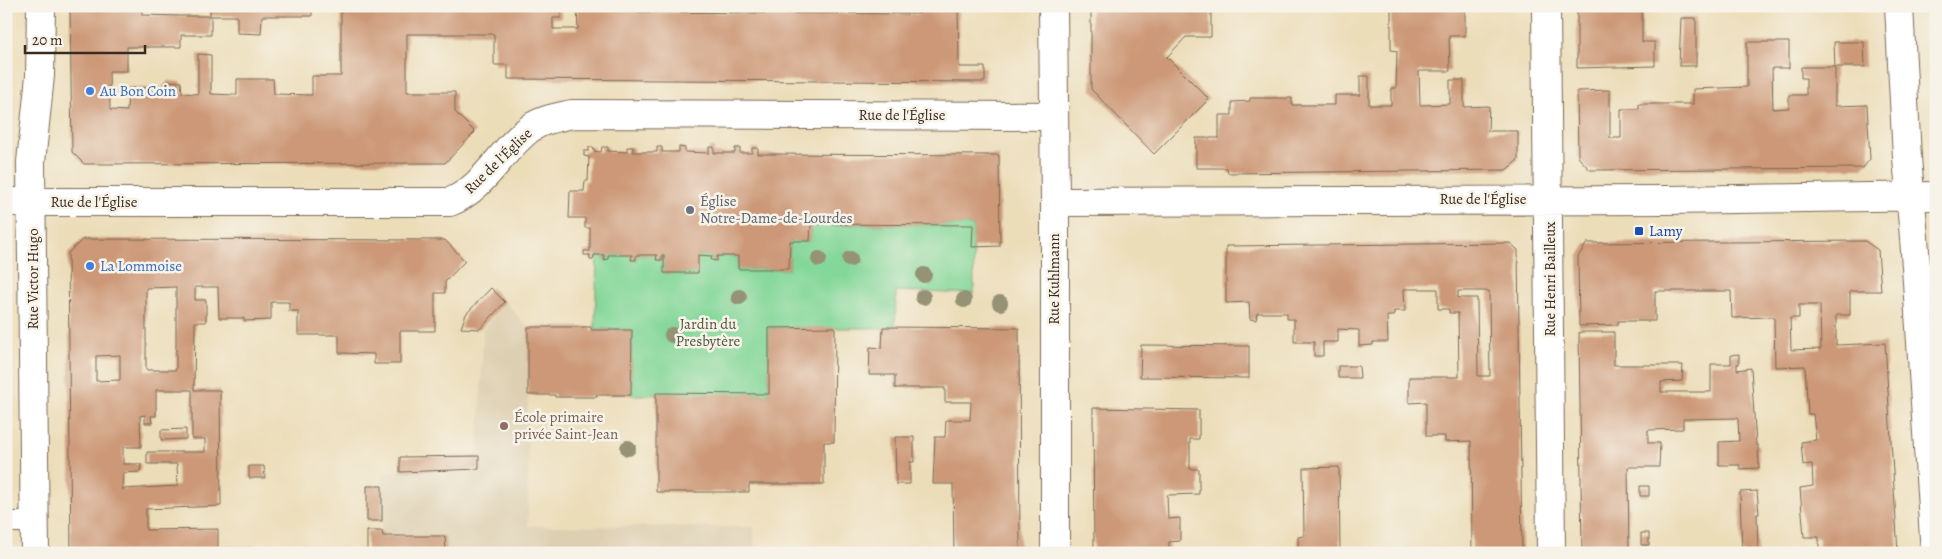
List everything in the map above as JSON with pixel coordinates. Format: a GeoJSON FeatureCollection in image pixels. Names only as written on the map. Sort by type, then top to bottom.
{"type":"FeatureCollection","features":[{"type":"Feature","properties":{"kind":"street","name":"Rue Victor Hugo"},"geometry":{"type":"LineString","coordinates":[[35,553],[19,202],[32,162],[40,76],[41,6]]}},
{"type":"Feature","properties":{"kind":"street","name":"Rue Kuhlmann"},"geometry":{"type":"LineString","coordinates":[[1052,6],[1055,202],[1055,553]]}},
{"type":"Feature","properties":{"kind":"street","name":"Rue Henri Bailleux"},"geometry":{"type":"LineString","coordinates":[[1546,6],[1551,553]]}},
{"type":"Feature","properties":{"kind":"street"},"geometry":{"type":"LineString","coordinates":[[1899,6],[1907,158],[1923,197],[1935,550]]}},
{"type":"Feature","properties":{"kind":"street","name":"Rue de l'Église"},"geometry":{"type":"LineString","coordinates":[[19,202],[450,202],[464,196],[516,140],[533,126],[552,118],[572,114],[1054,116]]}},
{"type":"Feature","properties":{"kind":"street","name":"Rue de l'Église"},"geometry":{"type":"LineString","coordinates":[[1055,202],[1923,197]]}},
{"type":"Feature","properties":{"kind":"lane"},"geometry":{"type":"LineString","coordinates":[[6,522],[35,522]]}},
{"type":"Feature","properties":{"kind":"shaded area","name":"École primaire privée Saint-Jean"},"geometry":{"type":"Polygon","coordinates":[[[505,302],[528,327],[528,526],[754,527],[754,553],[382,553],[382,473],[478,469],[483,330],[505,302]]]}},
{"type":"Feature","properties":{"kind":"green space"},"geometry":{"type":"Polygon","coordinates":[[[1936,9],[1936,63],[1933,63],[1933,13],[1936,9]]]}},
{"type":"Feature","properties":{"kind":"green space","name":"Jardin du Presbytère"},"geometry":{"type":"Polygon","coordinates":[[[811,224],[973,225],[974,294],[896,291],[895,328],[769,328],[769,394],[631,395],[632,330],[595,329],[597,255],[604,255],[604,260],[608,259],[608,255],[632,255],[632,260],[636,260],[636,255],[657,255],[657,260],[662,260],[662,255],[664,255],[664,273],[697,273],[698,255],[712,256],[711,260],[717,261],[717,256],[738,256],[738,269],[789,269],[790,241],[810,241],[811,224]]]}},
{"type":"Feature","properties":{"kind":"building"},"geometry":{"type":"Polygon","coordinates":[[[70,6],[142,6],[142,15],[210,16],[210,6],[312,6],[312,16],[262,16],[261,34],[237,33],[237,16],[211,16],[211,35],[181,35],[181,47],[127,47],[127,71],[109,71],[110,110],[127,111],[128,88],[162,88],[168,81],[181,82],[182,93],[198,94],[198,54],[211,55],[211,94],[237,95],[237,79],[273,79],[274,94],[312,95],[312,76],[341,76],[341,6],[553,6],[561,7],[561,18],[553,18],[553,29],[578,29],[577,8],[629,8],[629,6],[637,6],[637,12],[919,14],[919,6],[958,6],[959,67],[985,67],[985,82],[508,79],[508,65],[494,65],[494,34],[407,34],[407,92],[455,92],[455,112],[475,132],[445,163],[84,164],[72,152],[70,6]]]}},
{"type":"Feature","properties":{"kind":"building"},"geometry":{"type":"Polygon","coordinates":[[[1091,6],[1211,6],[1211,37],[1186,37],[1167,57],[1209,99],[1154,154],[1091,89],[1091,6]]]}},
{"type":"Feature","properties":{"kind":"building"},"geometry":{"type":"Polygon","coordinates":[[[1391,6],[1465,6],[1465,36],[1449,36],[1450,71],[1419,71],[1420,105],[1450,104],[1450,80],[1464,80],[1464,107],[1489,106],[1488,131],[1518,131],[1518,160],[1506,170],[1228,173],[1227,168],[1196,168],[1196,138],[1219,138],[1219,115],[1232,115],[1232,102],[1250,101],[1250,98],[1292,98],[1292,105],[1335,105],[1335,95],[1360,95],[1360,76],[1369,76],[1369,105],[1391,105],[1391,88],[1396,88],[1397,51],[1391,50],[1391,6]]]}},
{"type":"Feature","properties":{"kind":"building"},"geometry":{"type":"Polygon","coordinates":[[[1577,6],[1642,6],[1642,42],[1655,42],[1655,66],[1577,68],[1577,6]]]}},
{"type":"Feature","properties":{"kind":"building"},"geometry":{"type":"Polygon","coordinates":[[[1681,18],[1696,18],[1696,66],[1679,66],[1681,18]]]}},
{"type":"Feature","properties":{"kind":"building"},"geometry":{"type":"Polygon","coordinates":[[[1747,42],[1789,42],[1789,68],[1772,68],[1773,109],[1789,108],[1789,95],[1806,95],[1806,78],[1801,78],[1801,67],[1835,67],[1835,106],[1867,105],[1870,159],[1863,168],[1590,170],[1578,157],[1577,91],[1610,90],[1610,138],[1621,138],[1621,109],[1639,109],[1639,104],[1693,104],[1693,89],[1747,87],[1747,42]]]}},
{"type":"Feature","properties":{"kind":"building"},"geometry":{"type":"Polygon","coordinates":[[[1834,42],[1864,42],[1865,67],[1835,67],[1834,42]]]}},
{"type":"Feature","properties":{"kind":"building","name":"Église Notre-Dame-de-Lourdes"},"geometry":{"type":"Polygon","coordinates":[[[589,147],[593,147],[594,151],[601,152],[602,147],[608,147],[608,151],[627,152],[627,147],[633,147],[633,152],[657,152],[657,147],[662,147],[662,152],[679,152],[679,147],[685,148],[685,152],[709,153],[709,147],[714,147],[714,153],[735,153],[735,148],[740,148],[740,153],[752,153],[752,148],[758,148],[758,154],[999,155],[1000,246],[972,247],[973,225],[811,224],[810,241],[790,241],[789,269],[738,269],[738,256],[717,256],[717,261],[711,260],[712,256],[698,255],[698,273],[664,273],[664,255],[662,255],[662,260],[656,260],[657,255],[636,255],[636,260],[631,260],[632,255],[608,255],[608,259],[604,260],[604,255],[594,255],[593,260],[590,260],[590,255],[584,255],[584,251],[590,251],[590,228],[585,228],[585,218],[569,218],[570,191],[584,191],[585,181],[588,181],[589,157],[584,156],[584,151],[589,151],[589,147]]]}},
{"type":"Feature","properties":{"kind":"building"},"geometry":{"type":"Polygon","coordinates":[[[83,239],[445,240],[465,261],[445,282],[445,293],[435,293],[435,331],[400,331],[400,364],[374,364],[374,354],[339,353],[339,335],[298,335],[298,311],[289,311],[289,302],[271,302],[271,320],[244,321],[244,318],[219,318],[218,287],[195,287],[195,300],[206,300],[206,322],[195,322],[194,390],[220,390],[221,506],[146,509],[146,530],[218,529],[218,548],[252,548],[252,553],[71,553],[68,253],[83,239]],[[176,287],[146,288],[146,370],[176,370],[176,287]],[[120,355],[96,356],[96,381],[120,380],[120,355]],[[156,390],[156,416],[151,416],[152,423],[145,423],[145,415],[140,416],[141,447],[123,447],[123,464],[141,464],[140,472],[123,473],[122,489],[178,486],[177,464],[147,464],[147,452],[205,452],[205,439],[192,439],[192,390],[156,390]]]}},
{"type":"Feature","properties":{"kind":"building"},"geometry":{"type":"Polygon","coordinates":[[[1865,241],[1878,250],[1881,291],[1850,291],[1850,315],[1836,315],[1836,345],[1885,343],[1898,553],[1819,553],[1819,537],[1804,537],[1800,488],[1813,486],[1812,464],[1803,465],[1801,442],[1816,440],[1813,414],[1808,414],[1805,366],[1775,367],[1774,317],[1732,318],[1731,291],[1655,291],[1655,321],[1618,321],[1618,325],[1579,326],[1578,257],[1587,243],[1865,241]],[[1799,305],[1799,318],[1790,318],[1791,350],[1821,349],[1820,305],[1799,305]]]}},
{"type":"Feature","properties":{"kind":"building"},"geometry":{"type":"Polygon","coordinates":[[[1510,243],[1518,250],[1522,553],[1472,553],[1471,441],[1445,442],[1445,436],[1426,436],[1426,402],[1409,403],[1409,377],[1459,377],[1458,313],[1449,313],[1449,309],[1438,309],[1438,289],[1404,289],[1405,311],[1394,311],[1394,316],[1387,316],[1388,342],[1373,342],[1373,345],[1359,346],[1359,330],[1338,329],[1338,342],[1323,342],[1323,356],[1314,356],[1314,342],[1294,342],[1294,319],[1287,319],[1287,313],[1257,313],[1256,320],[1250,319],[1249,302],[1226,303],[1226,246],[1510,243]],[[1458,291],[1458,298],[1477,298],[1478,376],[1490,376],[1489,291],[1458,291]]]}},
{"type":"Feature","properties":{"kind":"building"},"geometry":{"type":"Polygon","coordinates":[[[491,288],[505,302],[480,329],[461,328],[466,314],[491,288]]]}},
{"type":"Feature","properties":{"kind":"building"},"geometry":{"type":"Polygon","coordinates":[[[528,327],[591,327],[591,330],[632,330],[631,395],[555,397],[555,395],[528,395],[528,327]]]}},
{"type":"Feature","properties":{"kind":"building"},"geometry":{"type":"Polygon","coordinates":[[[835,327],[834,442],[824,442],[824,484],[749,484],[749,492],[656,492],[656,393],[769,394],[769,328],[835,327]]]}},
{"type":"Feature","properties":{"kind":"building"},"geometry":{"type":"Polygon","coordinates":[[[883,327],[1019,328],[1020,553],[954,553],[953,484],[933,484],[935,437],[945,437],[946,420],[970,420],[971,402],[945,402],[945,388],[895,388],[895,375],[869,375],[870,347],[882,348],[883,327]]]}},
{"type":"Feature","properties":{"kind":"building"},"geometry":{"type":"Polygon","coordinates":[[[1579,332],[1614,332],[1614,365],[1683,365],[1682,381],[1661,382],[1661,392],[1711,392],[1711,364],[1731,364],[1731,355],[1739,354],[1737,370],[1751,368],[1759,468],[1740,469],[1740,465],[1719,465],[1719,442],[1739,441],[1738,418],[1683,419],[1683,429],[1648,430],[1648,443],[1660,443],[1659,467],[1628,467],[1629,553],[1582,553],[1579,332]]]}},
{"type":"Feature","properties":{"kind":"building"},"geometry":{"type":"Polygon","coordinates":[[[1141,345],[1249,346],[1249,378],[1140,377],[1141,345]]]}},
{"type":"Feature","properties":{"kind":"building"},"geometry":{"type":"Polygon","coordinates":[[[1338,366],[1359,366],[1360,378],[1338,378],[1338,366]]]}},
{"type":"Feature","properties":{"kind":"building"},"geometry":{"type":"Polygon","coordinates":[[[1093,408],[1199,410],[1199,439],[1190,439],[1190,469],[1199,469],[1199,494],[1167,495],[1168,519],[1180,518],[1180,541],[1169,542],[1169,553],[1094,553],[1093,408]]]}},
{"type":"Feature","properties":{"kind":"building"},"geometry":{"type":"Polygon","coordinates":[[[186,429],[186,439],[161,440],[161,430],[186,429]]]}},
{"type":"Feature","properties":{"kind":"building"},"geometry":{"type":"Polygon","coordinates":[[[895,437],[914,437],[914,462],[910,462],[910,484],[896,484],[895,437]]]}},
{"type":"Feature","properties":{"kind":"building"},"geometry":{"type":"Polygon","coordinates":[[[479,456],[479,469],[400,472],[400,457],[479,456]]]}},
{"type":"Feature","properties":{"kind":"building"},"geometry":{"type":"Polygon","coordinates":[[[249,466],[264,466],[265,478],[249,478],[249,466]]]}},
{"type":"Feature","properties":{"kind":"building"},"geometry":{"type":"Polygon","coordinates":[[[1339,467],[1340,553],[1298,553],[1298,537],[1304,536],[1303,468],[1339,467]]]}},
{"type":"Feature","properties":{"kind":"building"},"geometry":{"type":"Polygon","coordinates":[[[367,486],[382,486],[382,521],[367,521],[367,486]]]}},
{"type":"Feature","properties":{"kind":"building"},"geometry":{"type":"Polygon","coordinates":[[[1640,486],[1649,486],[1649,496],[1640,496],[1640,486]]]}},
{"type":"Feature","properties":{"kind":"building"},"geometry":{"type":"Polygon","coordinates":[[[1757,491],[1759,514],[1757,514],[1758,553],[1742,553],[1740,492],[1757,491]]]}},
{"type":"Feature","properties":{"kind":"building"},"geometry":{"type":"Polygon","coordinates":[[[367,531],[382,531],[383,536],[445,536],[446,553],[367,553],[367,531]]]}},
{"type":"Feature","properties":{"kind":"building"},"geometry":{"type":"Polygon","coordinates":[[[1641,533],[1649,533],[1649,545],[1641,545],[1641,533]]]}},
{"type":"Feature","properties":{"kind":"place","name":"Au Bon Coin"},"geometry":{"type":"Point","coordinates":[90,91]}},
{"type":"Feature","properties":{"kind":"place","name":"Église Notre-Dame-de-Lourdes"},"geometry":{"type":"Point","coordinates":[690,210]}},
{"type":"Feature","properties":{"kind":"place","name":"Lamy"},"geometry":{"type":"Point","coordinates":[1639,231]}},
{"type":"Feature","properties":{"kind":"place","name":"La Lommoise"},"geometry":{"type":"Point","coordinates":[90,266]}},
{"type":"Feature","properties":{"kind":"place","name":"École primaire privée Saint-Jean"},"geometry":{"type":"Point","coordinates":[504,426]}}]}
